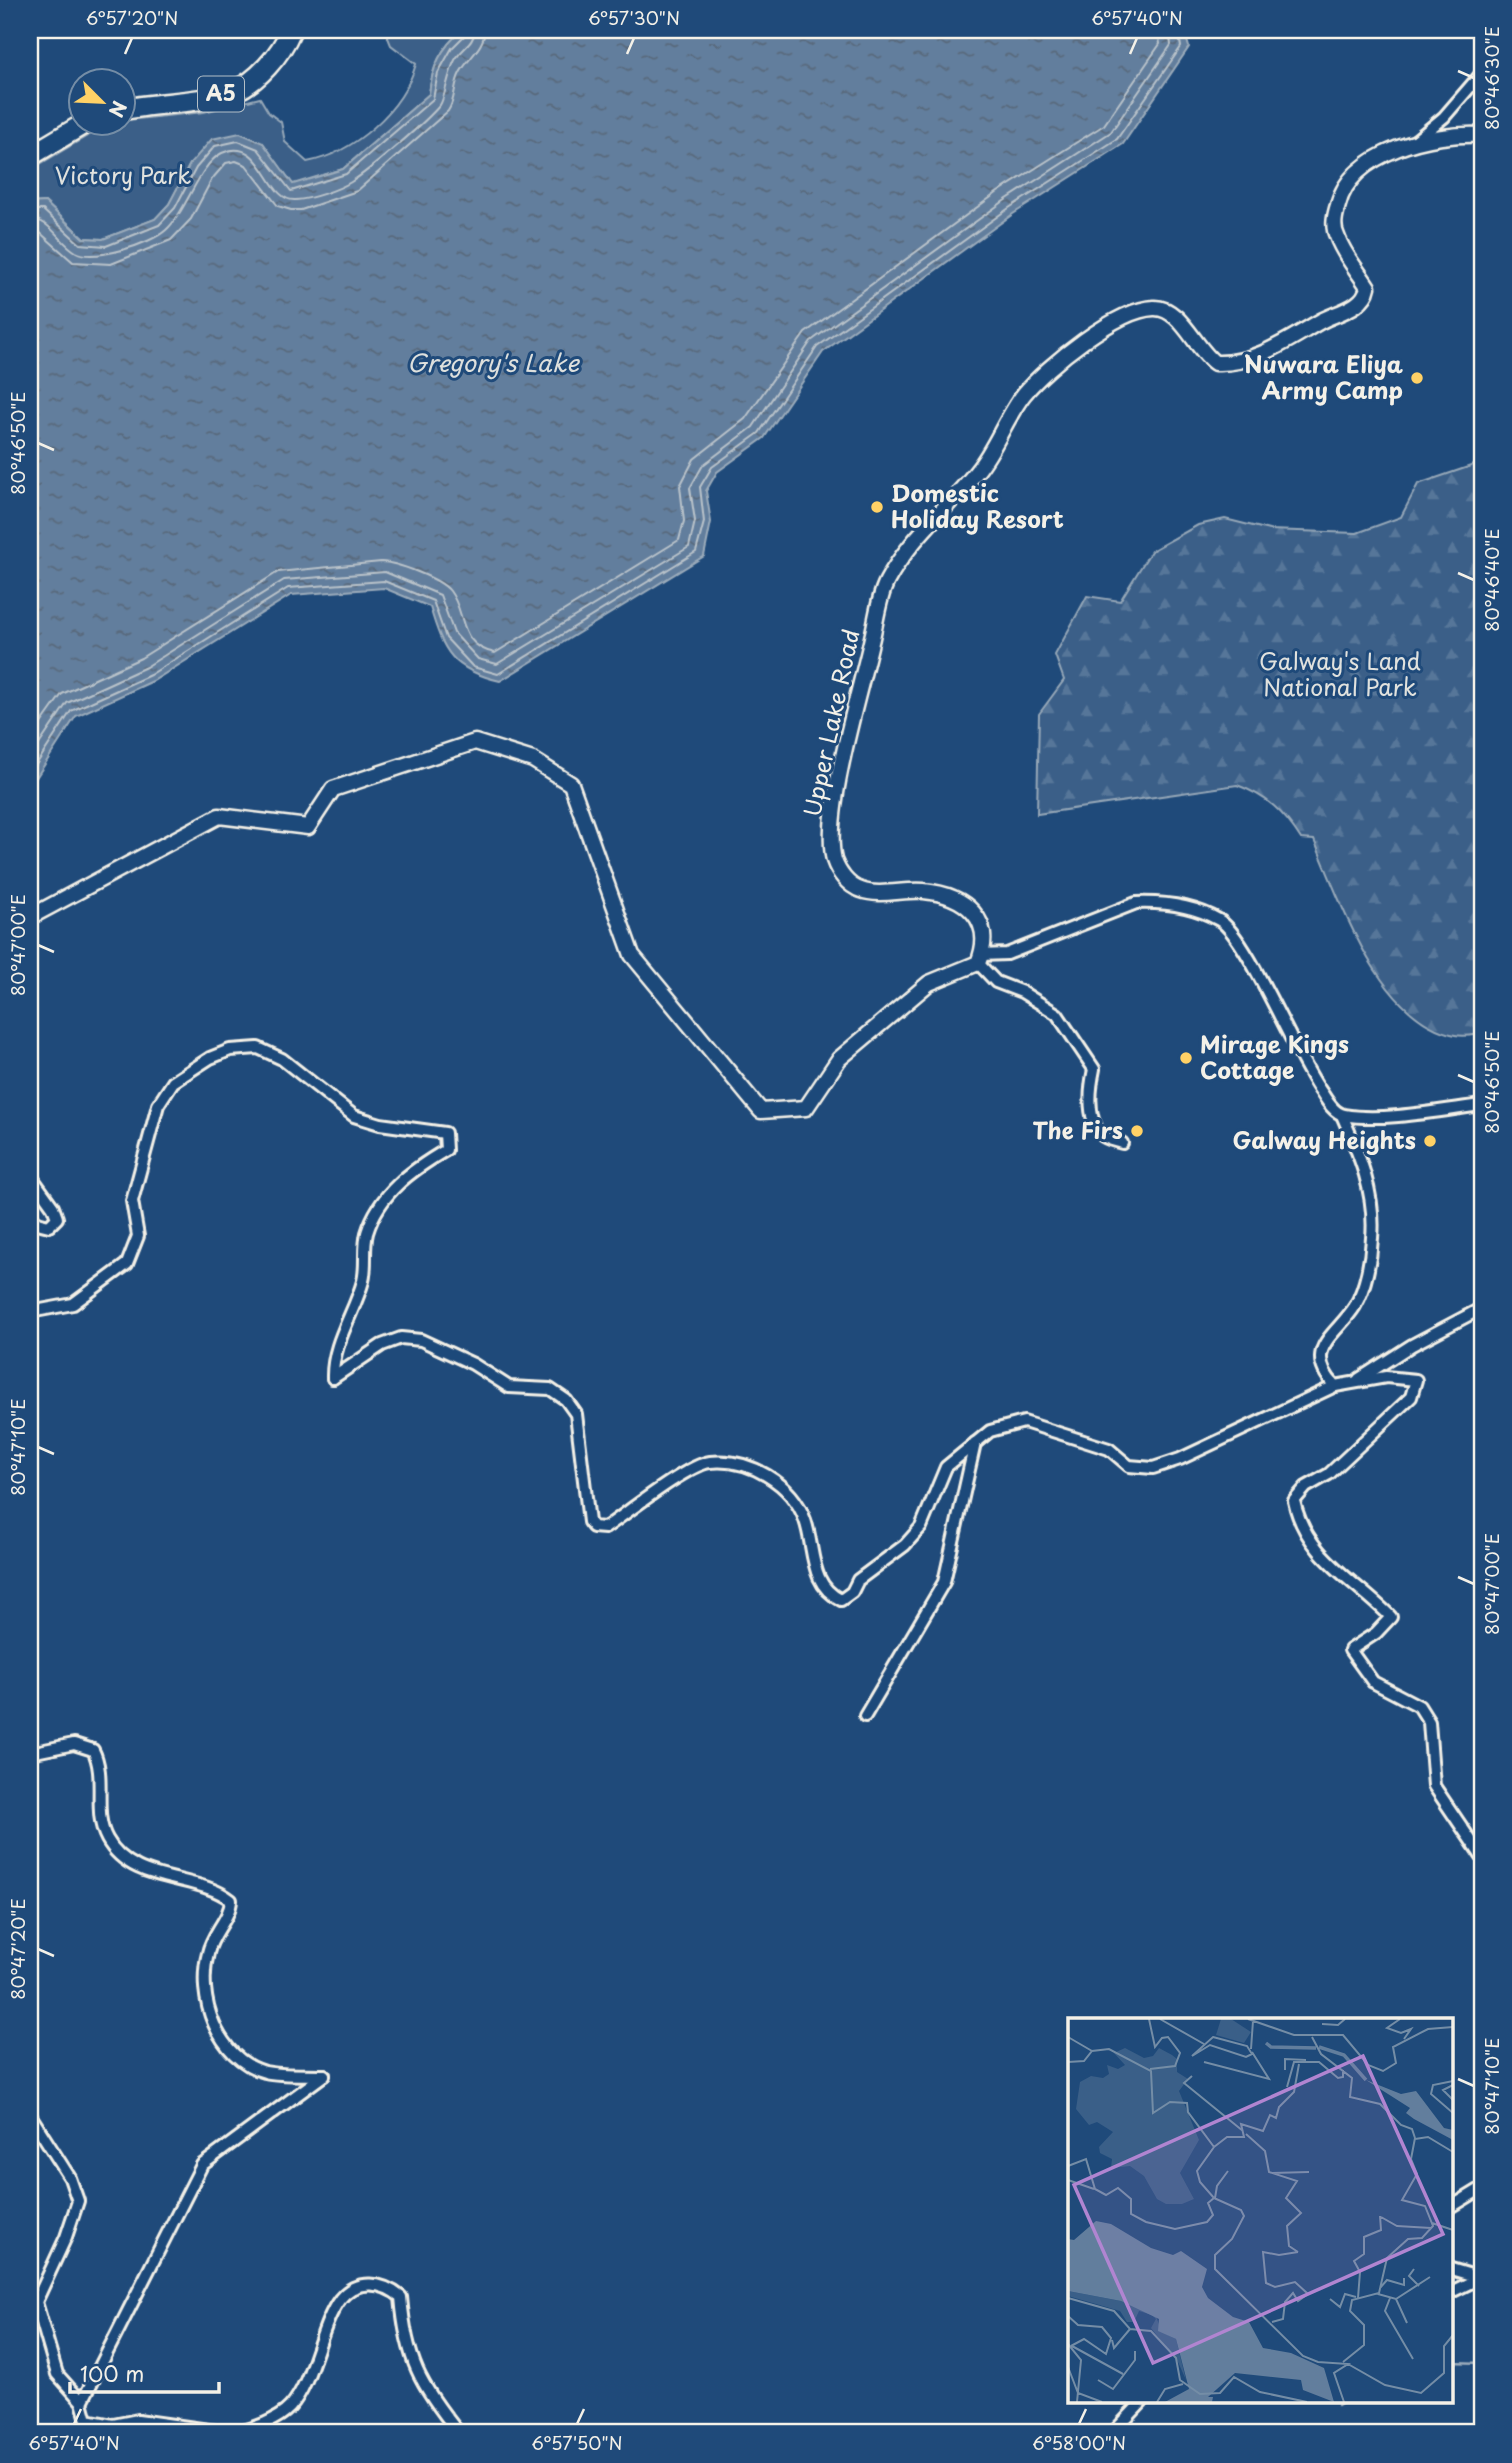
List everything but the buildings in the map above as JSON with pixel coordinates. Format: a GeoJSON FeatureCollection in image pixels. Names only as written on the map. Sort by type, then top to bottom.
{"type":"FeatureCollection","features":[{"type":"Feature","properties":{"kind":"highway","name":"A5"},"geometry":{"type":"LineString","coordinates":[[136,108],[233,92],[267,67],[291,30]]}},
{"type":"Feature","properties":{"kind":"highway"},"geometry":{"type":"LineString","coordinates":[[30,156],[66,135]]}},
{"type":"Feature","properties":{"kind":"street"},"geometry":{"type":"LineString","coordinates":[[1415,141],[1444,117],[1482,73]]}},
{"type":"Feature","properties":{"kind":"street","name":"Upper Lake Road"},"geometry":{"type":"LineString","coordinates":[[980,959],[983,932],[978,914],[962,900],[925,891],[862,891],[847,883],[834,860],[833,834],[841,769],[886,582],[921,533],[978,470],[1024,394],[1065,356],[1125,314],[1154,308],[1163,309],[1173,316],[1214,363],[1231,363],[1294,340],[1321,321],[1355,305],[1367,293],[1368,287],[1336,236],[1334,219],[1339,198],[1362,167],[1415,141],[1460,134],[1482,135]]}},
{"type":"Feature","properties":{"kind":"street"},"geometry":{"type":"LineString","coordinates":[[30,917],[219,816],[307,827],[333,789],[475,742],[533,760],[571,784],[632,955],[761,1111],[806,1108],[839,1059],[929,983],[980,959],[1007,954],[1136,903],[1155,902],[1192,909],[1221,921],[1240,944],[1310,1078],[1333,1108],[1342,1115],[1363,1165],[1371,1199],[1373,1237],[1366,1272],[1355,1305],[1323,1344],[1320,1359],[1335,1386]]}},
{"type":"Feature","properties":{"kind":"street"},"geometry":{"type":"LineString","coordinates":[[980,959],[996,982],[1022,992],[1058,1014],[1094,1069],[1089,1093],[1095,1125],[1103,1136],[1122,1143]]}},
{"type":"Feature","properties":{"kind":"street"},"geometry":{"type":"LineString","coordinates":[[30,1312],[73,1304],[127,1264],[138,1236],[132,1202],[158,1105],[173,1082],[210,1058],[230,1050],[258,1048],[282,1059],[355,1116],[380,1124],[445,1133],[446,1150],[409,1172],[382,1201],[367,1234],[363,1280],[333,1359],[333,1378],[382,1345],[401,1338],[421,1340],[473,1364],[509,1387],[550,1389],[566,1400],[576,1414],[589,1522],[593,1527],[605,1528],[688,1472],[710,1462],[754,1468],[773,1478],[805,1519],[813,1565],[830,1595],[841,1600],[852,1592],[859,1580],[905,1545],[921,1527],[946,1468],[990,1431],[1024,1422],[1109,1449],[1129,1466],[1153,1468],[1180,1459],[1335,1386],[1386,1377],[1416,1380],[1411,1398],[1329,1474],[1306,1487],[1294,1501],[1297,1513],[1322,1556],[1343,1579],[1370,1595],[1391,1617],[1376,1633],[1350,1650],[1373,1682],[1419,1706],[1429,1722],[1433,1786],[1482,1857]]}},
{"type":"Feature","properties":{"kind":"street"},"geometry":{"type":"LineString","coordinates":[[1342,1115],[1395,1115],[1482,1105]]}},
{"type":"Feature","properties":{"kind":"street"},"geometry":{"type":"LineString","coordinates":[[30,1175],[53,1207],[57,1218],[48,1226],[37,1223],[30,1214]]}},
{"type":"Feature","properties":{"kind":"street"},"geometry":{"type":"LineString","coordinates":[[1357,1380],[1412,1345],[1482,1308]]}},
{"type":"Feature","properties":{"kind":"street"},"geometry":{"type":"LineString","coordinates":[[865,1716],[943,1582],[975,1443]]}},
{"type":"Feature","properties":{"kind":"street"},"geometry":{"type":"LineString","coordinates":[[30,1753],[74,1744],[93,1750],[98,1760],[101,1820],[107,1840],[124,1857],[146,1871],[219,1891],[231,1900],[230,1912],[217,1930],[207,1954],[205,1980],[205,1998],[222,2040],[243,2061],[266,2072],[324,2075],[202,2165],[82,2402]]}},
{"type":"Feature","properties":{"kind":"street"},"geometry":{"type":"LineString","coordinates":[[30,2115],[70,2178],[78,2201],[66,2237],[36,2302],[57,2374],[82,2402],[87,2420],[111,2429],[138,2420],[230,2433]]}},
{"type":"Feature","properties":{"kind":"street"},"geometry":{"type":"LineString","coordinates":[[1452,2206],[1482,2188]]}},
{"type":"Feature","properties":{"kind":"street"},"geometry":{"type":"LineString","coordinates":[[1452,2269],[1482,2278]]}},
{"type":"Feature","properties":{"kind":"street"},"geometry":{"type":"LineString","coordinates":[[1452,2292],[1482,2278]]}},
{"type":"Feature","properties":{"kind":"street"},"geometry":{"type":"LineString","coordinates":[[237,2433],[258,2427],[289,2408],[307,2376],[339,2300],[351,2290],[373,2283],[389,2286],[401,2297],[409,2357],[439,2409],[459,2433]]}},
{"type":"Feature","properties":{"kind":"street"},"geometry":{"type":"LineString","coordinates":[[1113,2433],[1140,2404]]}},
{"type":"Feature","properties":{"kind":"green space","name":"Victory Park"},"geometry":{"type":"Polygon","coordinates":[[[385,30],[462,30],[439,58],[432,75],[429,94],[343,169],[293,185],[263,143],[190,164],[169,204],[155,219],[103,239],[84,238],[45,202],[30,203],[30,170],[87,136],[136,136],[136,119],[204,112],[260,98],[269,113],[281,122],[285,142],[307,162],[325,157],[359,139],[374,127],[388,113],[410,81],[416,64],[391,45],[385,30]]]}},
{"type":"Feature","properties":{"kind":"green space","name":"Galway's Land National Park"},"geometry":{"type":"Polygon","coordinates":[[[1482,457],[1482,1034],[1462,1036],[1428,1025],[1405,1007],[1384,983],[1350,925],[1314,840],[1301,839],[1281,813],[1257,794],[1237,785],[1037,814],[1039,714],[1064,680],[1055,655],[1087,596],[1120,601],[1151,551],[1198,525],[1225,519],[1269,530],[1357,533],[1401,517],[1418,484],[1471,466],[1482,457]]]}},
{"type":"Feature","properties":{"kind":"water","name":"Gregory's Lake"},"geometry":{"type":"Polygon","coordinates":[[[462,30],[1184,30],[1189,47],[1123,144],[1013,214],[823,352],[764,438],[717,472],[706,491],[711,522],[704,556],[500,681],[471,671],[452,657],[440,636],[430,607],[384,588],[291,595],[153,681],[76,716],[30,787],[30,203],[45,202],[83,238],[103,239],[155,219],[169,204],[190,164],[212,139],[240,133],[263,143],[293,184],[343,169],[429,94],[432,75],[439,59],[448,44],[462,30]]]}},
{"type":"Feature","properties":{"kind":"waterway"},"geometry":{"type":"LineString","coordinates":[[1452,2362],[1482,2363]]}},
{"type":"Feature","properties":{"kind":"place","name":"Nuwara Eliya Army Camp"},"geometry":{"type":"Point","coordinates":[1417,378]}},
{"type":"Feature","properties":{"kind":"place","name":"Domestic Holiday Resort"},"geometry":{"type":"Point","coordinates":[877,507]}},
{"type":"Feature","properties":{"kind":"place","name":"Mirage Kings Cottage"},"geometry":{"type":"Point","coordinates":[1186,1058]}},
{"type":"Feature","properties":{"kind":"place","name":"The Firs"},"geometry":{"type":"Point","coordinates":[1137,1131]}},
{"type":"Feature","properties":{"kind":"place","name":"Galway Heights"},"geometry":{"type":"Point","coordinates":[1430,1141]}}]}
